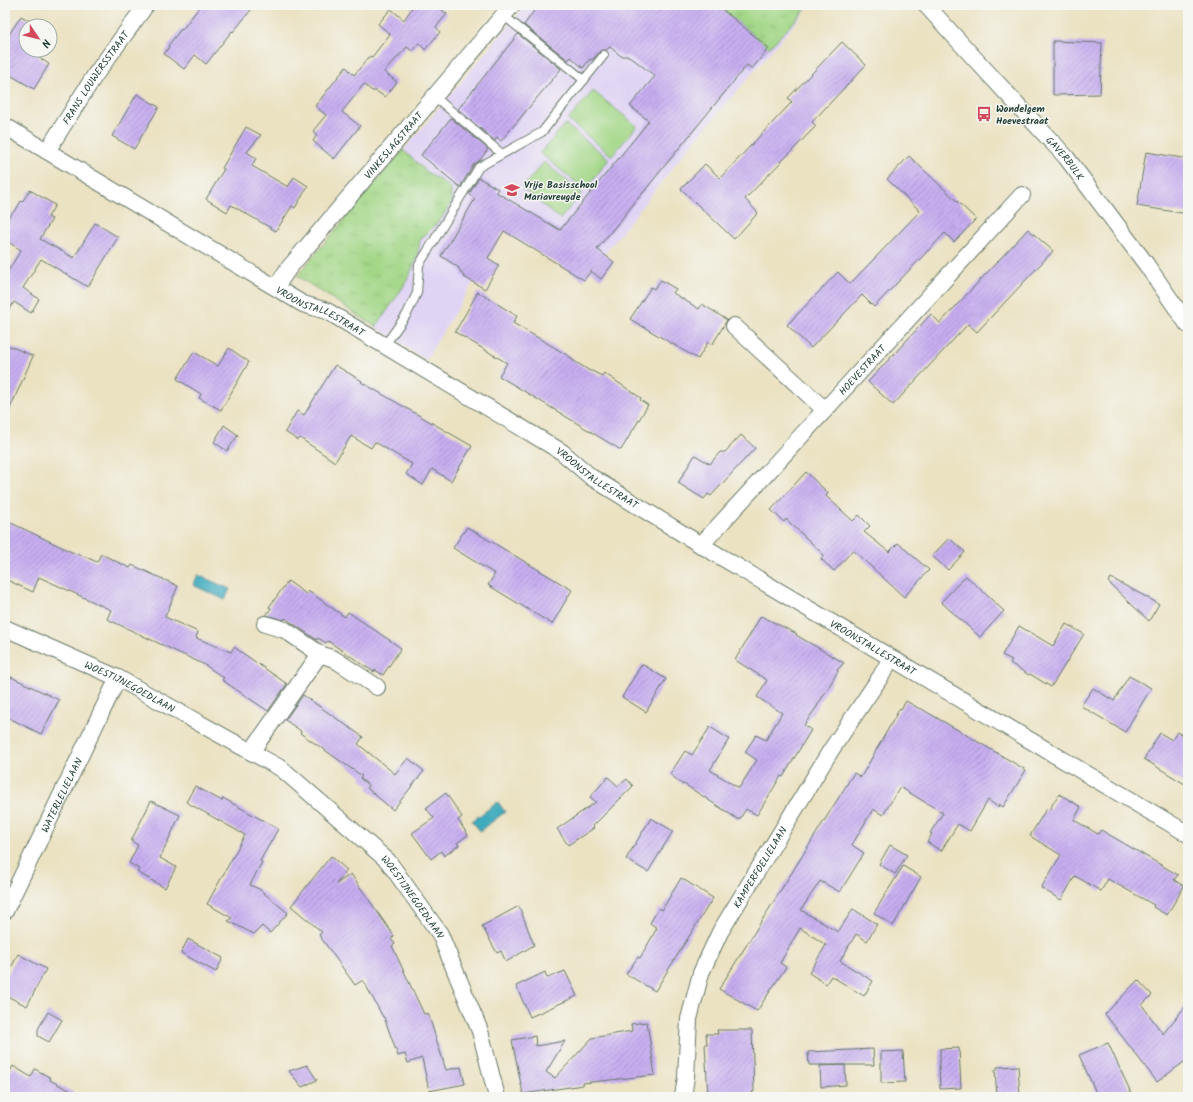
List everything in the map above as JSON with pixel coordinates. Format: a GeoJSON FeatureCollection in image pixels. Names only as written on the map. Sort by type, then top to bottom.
{"type":"FeatureCollection","features":[{"type":"Feature","properties":{"kind":"street","name":"FRANS LOUWERSSTRAAT"},"geometry":{"type":"LineString","coordinates":[[48,151],[95,75],[146,5]]}},
{"type":"Feature","properties":{"kind":"street","name":"GAVERBULK"},"geometry":{"type":"LineString","coordinates":[[926,5],[1066,157],[1146,264],[1188,325]]}},
{"type":"Feature","properties":{"kind":"street","name":"VINKESLAGSTRAAT"},"geometry":{"type":"LineString","coordinates":[[276,287],[288,269],[508,10]]}},
{"type":"Feature","properties":{"kind":"street","name":"VROONSTALLESTRAAT"},"geometry":{"type":"LineString","coordinates":[[5,126],[303,304],[328,311],[562,452],[591,477],[701,545],[1188,834]]}},
{"type":"Feature","properties":{"kind":"street","name":"HOEVESTRAAT"},"geometry":{"type":"LineString","coordinates":[[701,545],[1022,196]]}},
{"type":"Feature","properties":{"kind":"street"},"geometry":{"type":"LineString","coordinates":[[734,326],[825,410]]}},
{"type":"Feature","properties":{"kind":"street"},"geometry":{"type":"LineString","coordinates":[[265,624],[285,630],[320,654],[334,659],[377,687]]}},
{"type":"Feature","properties":{"kind":"street","name":"WOESTIJNEGOEDLAAN"},"geometry":{"type":"LineString","coordinates":[[5,628],[118,678],[282,769],[388,861],[440,934],[480,1031],[497,1097]]}},
{"type":"Feature","properties":{"kind":"street"},"geometry":{"type":"LineString","coordinates":[[251,752],[320,654]]}},
{"type":"Feature","properties":{"kind":"street","name":"KAMPERFOELIELAAN"},"geometry":{"type":"LineString","coordinates":[[682,1097],[686,1077],[689,1019],[701,973],[720,932],[831,750],[881,676],[891,658]]}},
{"type":"Feature","properties":{"kind":"street","name":"WATERLELIELAAN"},"geometry":{"type":"LineString","coordinates":[[5,911],[118,678]]}},
{"type":"Feature","properties":{"kind":"lane"},"geometry":{"type":"LineString","coordinates":[[508,10],[584,80]]}},
{"type":"Feature","properties":{"kind":"lane"},"geometry":{"type":"LineString","coordinates":[[384,346],[407,314],[417,293],[418,265],[479,167],[542,132],[604,55]]}},
{"type":"Feature","properties":{"kind":"lane"},"geometry":{"type":"LineString","coordinates":[[435,97],[502,154]]}},
{"type":"Feature","properties":{"kind":"shaded area","name":"Vrije Basisschool Mariavreugde"},"geometry":{"type":"Polygon","coordinates":[[[526,5],[811,5],[689,147],[584,280],[504,231],[426,360],[297,276],[526,5]]]}},
{"type":"Feature","properties":{"kind":"green space"},"geometry":{"type":"Polygon","coordinates":[[[717,5],[810,5],[769,48],[717,5]]]}},
{"type":"Feature","properties":{"kind":"green space"},"geometry":{"type":"Polygon","coordinates":[[[593,91],[637,126],[612,156],[568,120],[593,91]]]}},
{"type":"Feature","properties":{"kind":"green space"},"geometry":{"type":"Polygon","coordinates":[[[565,124],[609,159],[585,190],[540,153],[565,124]]]}},
{"type":"Feature","properties":{"kind":"green space"},"geometry":{"type":"Polygon","coordinates":[[[403,150],[427,172],[451,188],[451,203],[441,219],[420,240],[418,252],[410,275],[376,327],[297,276],[403,150]]]}},
{"type":"Feature","properties":{"kind":"green space"},"geometry":{"type":"Polygon","coordinates":[[[544,162],[582,193],[560,219],[522,188],[544,162]]]}},
{"type":"Feature","properties":{"kind":"water"},"geometry":{"type":"Polygon","coordinates":[[[198,575],[230,589],[225,600],[193,585],[198,575]]]}},
{"type":"Feature","properties":{"kind":"water"},"geometry":{"type":"Polygon","coordinates":[[[498,802],[505,812],[480,831],[472,821],[498,802]]]}},
{"type":"Feature","properties":{"kind":"building"},"geometry":{"type":"Polygon","coordinates":[[[201,5],[255,5],[206,64],[195,55],[184,69],[164,54],[169,47],[168,46],[201,5]]]}},
{"type":"Feature","properties":{"kind":"building"},"geometry":{"type":"Polygon","coordinates":[[[414,5],[436,5],[447,14],[436,27],[440,32],[425,50],[419,43],[412,51],[407,47],[384,72],[397,82],[385,97],[376,91],[372,91],[364,84],[342,112],[360,126],[334,159],[313,141],[317,135],[313,131],[326,115],[315,106],[346,67],[354,75],[370,56],[372,57],[390,34],[378,24],[391,9],[404,20],[414,5]]]}},
{"type":"Feature","properties":{"kind":"building"},"geometry":{"type":"Polygon","coordinates":[[[538,5],[717,5],[769,48],[752,69],[747,65],[597,249],[614,262],[601,279],[591,271],[584,280],[504,231],[488,258],[499,265],[485,289],[464,277],[458,267],[441,256],[475,199],[469,194],[479,178],[498,189],[496,192],[560,230],[649,121],[630,106],[655,76],[629,56],[621,56],[610,47],[606,50],[600,51],[593,59],[589,60],[583,68],[571,57],[568,60],[524,25],[538,5]]]}},
{"type":"Feature","properties":{"kind":"building"},"geometry":{"type":"Polygon","coordinates":[[[18,21],[18,58],[40,58],[49,64],[34,89],[5,72],[5,41],[18,21]]]}},
{"type":"Feature","properties":{"kind":"building"},"geometry":{"type":"Polygon","coordinates":[[[518,34],[561,69],[501,141],[497,137],[495,141],[458,109],[518,34]]]}},
{"type":"Feature","properties":{"kind":"building"},"geometry":{"type":"Polygon","coordinates":[[[1053,41],[1102,43],[1100,94],[1053,95],[1053,41]]]}},
{"type":"Feature","properties":{"kind":"building"},"geometry":{"type":"Polygon","coordinates":[[[842,42],[866,65],[812,122],[816,126],[745,199],[758,213],[734,239],[681,189],[705,164],[720,178],[792,102],[788,98],[842,42]]]}},
{"type":"Feature","properties":{"kind":"building"},"geometry":{"type":"Polygon","coordinates":[[[137,94],[159,107],[134,149],[112,136],[137,94]]]}},
{"type":"Feature","properties":{"kind":"building"},"geometry":{"type":"Polygon","coordinates":[[[451,118],[488,149],[479,161],[474,164],[460,187],[421,155],[451,118]]]}},
{"type":"Feature","properties":{"kind":"building"},"geometry":{"type":"Polygon","coordinates":[[[246,127],[261,135],[247,152],[256,158],[252,166],[288,187],[294,177],[308,186],[295,208],[292,206],[276,231],[231,205],[227,212],[206,199],[246,127]]]}},
{"type":"Feature","properties":{"kind":"building"},"geometry":{"type":"Polygon","coordinates":[[[1146,152],[1188,159],[1188,214],[1137,206],[1146,152]]]}},
{"type":"Feature","properties":{"kind":"building"},"geometry":{"type":"Polygon","coordinates":[[[909,156],[976,219],[954,242],[945,233],[874,307],[862,295],[811,348],[787,325],[838,272],[850,284],[920,211],[887,179],[909,156]]]}},
{"type":"Feature","properties":{"kind":"building"},"geometry":{"type":"Polygon","coordinates":[[[30,190],[55,205],[48,217],[52,219],[40,239],[74,258],[95,223],[118,237],[88,287],[41,259],[23,288],[39,299],[31,313],[14,302],[5,316],[5,276],[21,250],[5,240],[5,221],[17,208],[21,201],[22,202],[30,190]]]}},
{"type":"Feature","properties":{"kind":"building"},"geometry":{"type":"Polygon","coordinates":[[[1028,229],[1053,251],[977,332],[968,324],[893,405],[868,382],[931,314],[940,323],[1028,229]]]}},
{"type":"Feature","properties":{"kind":"building"},"geometry":{"type":"Polygon","coordinates":[[[661,280],[676,289],[673,293],[699,309],[702,304],[727,320],[712,345],[708,342],[698,359],[630,319],[651,287],[654,289],[661,280]]]}},
{"type":"Feature","properties":{"kind":"building"},"geometry":{"type":"Polygon","coordinates":[[[478,292],[517,316],[513,323],[572,358],[571,359],[590,371],[602,376],[604,373],[641,398],[640,400],[648,405],[621,450],[499,376],[507,363],[455,332],[478,292]]]}},
{"type":"Feature","properties":{"kind":"building"},"geometry":{"type":"Polygon","coordinates":[[[5,344],[33,356],[5,420],[5,344]]]}},
{"type":"Feature","properties":{"kind":"building"},"geometry":{"type":"Polygon","coordinates":[[[229,348],[249,362],[221,410],[199,398],[201,394],[177,379],[194,352],[218,366],[229,348]]]}},
{"type":"Feature","properties":{"kind":"building"},"geometry":{"type":"Polygon","coordinates":[[[335,365],[362,381],[361,382],[472,446],[451,481],[432,469],[423,485],[406,474],[412,464],[375,442],[371,448],[351,436],[335,462],[300,438],[298,440],[285,432],[297,411],[304,415],[335,365]]]}},
{"type":"Feature","properties":{"kind":"building"},"geometry":{"type":"Polygon","coordinates":[[[224,425],[238,435],[227,451],[214,442],[224,425]]]}},
{"type":"Feature","properties":{"kind":"building"},"geometry":{"type":"Polygon","coordinates":[[[741,435],[755,448],[711,496],[708,494],[704,499],[678,483],[695,455],[710,464],[720,452],[725,452],[741,435]]]}},
{"type":"Feature","properties":{"kind":"building"},"geometry":{"type":"Polygon","coordinates":[[[806,472],[828,493],[826,496],[853,521],[859,515],[870,526],[864,532],[889,552],[898,543],[929,570],[904,597],[853,550],[834,571],[821,559],[824,555],[786,519],[784,522],[771,510],[806,472]]]}},
{"type":"Feature","properties":{"kind":"building"},"geometry":{"type":"Polygon","coordinates":[[[5,520],[76,554],[77,553],[97,562],[101,554],[130,568],[132,565],[178,586],[165,617],[198,632],[196,638],[231,652],[234,647],[287,684],[268,711],[222,680],[224,678],[205,665],[107,619],[111,610],[39,577],[33,592],[5,579],[5,520]]]}},
{"type":"Feature","properties":{"kind":"building"},"geometry":{"type":"Polygon","coordinates":[[[467,527],[572,590],[552,624],[488,585],[495,574],[453,548],[467,527]]]}},
{"type":"Feature","properties":{"kind":"building"},"geometry":{"type":"Polygon","coordinates":[[[949,538],[965,552],[948,570],[932,556],[949,538]]]}},
{"type":"Feature","properties":{"kind":"building"},"geometry":{"type":"Polygon","coordinates":[[[966,576],[1004,611],[980,637],[941,602],[966,576]]]}},
{"type":"Feature","properties":{"kind":"building"},"geometry":{"type":"Polygon","coordinates":[[[1111,578],[1159,604],[1149,621],[1108,582],[1111,578]]]}},
{"type":"Feature","properties":{"kind":"building"},"geometry":{"type":"Polygon","coordinates":[[[288,581],[306,594],[308,591],[345,617],[348,612],[401,648],[383,675],[375,670],[374,672],[328,641],[326,643],[318,638],[317,640],[285,618],[284,620],[266,615],[271,608],[269,607],[288,581]]]}},
{"type":"Feature","properties":{"kind":"building"},"geometry":{"type":"Polygon","coordinates":[[[761,616],[797,634],[796,635],[844,663],[837,670],[838,671],[816,708],[804,725],[811,730],[783,777],[781,776],[757,815],[746,809],[739,820],[684,784],[683,785],[670,774],[685,751],[692,755],[710,727],[729,739],[710,770],[739,788],[757,760],[745,752],[756,735],[766,740],[782,713],[757,697],[767,680],[735,660],[761,616]]]}},
{"type":"Feature","properties":{"kind":"building"},"geometry":{"type":"Polygon","coordinates":[[[1066,624],[1084,634],[1051,687],[1010,663],[1012,660],[1002,655],[1019,626],[1053,646],[1066,624]]]}},
{"type":"Feature","properties":{"kind":"building"},"geometry":{"type":"Polygon","coordinates":[[[642,664],[666,679],[646,712],[622,697],[642,664]]]}},
{"type":"Feature","properties":{"kind":"building"},"geometry":{"type":"Polygon","coordinates":[[[5,674],[59,700],[41,734],[5,716],[5,674]]]}},
{"type":"Feature","properties":{"kind":"building"},"geometry":{"type":"Polygon","coordinates":[[[1129,676],[1151,688],[1125,732],[1081,706],[1093,688],[1114,701],[1129,676]]]}},
{"type":"Feature","properties":{"kind":"building"},"geometry":{"type":"Polygon","coordinates":[[[303,695],[363,737],[358,744],[395,774],[408,758],[424,771],[393,810],[367,788],[369,786],[360,778],[362,776],[300,733],[301,731],[285,720],[303,695]]]}},
{"type":"Feature","properties":{"kind":"building"},"geometry":{"type":"Polygon","coordinates":[[[906,701],[1026,770],[1003,807],[999,804],[998,807],[988,800],[970,831],[958,824],[941,851],[927,842],[932,834],[930,833],[943,813],[900,787],[883,815],[873,809],[852,845],[864,853],[840,892],[820,881],[801,910],[838,932],[853,909],[877,924],[867,941],[856,934],[840,961],[873,981],[864,996],[831,976],[826,984],[809,973],[826,945],[800,928],[780,963],[786,967],[757,1011],[719,989],[854,773],[861,777],[900,708],[901,709],[906,701]]]}},
{"type":"Feature","properties":{"kind":"building"},"geometry":{"type":"Polygon","coordinates":[[[1177,732],[1188,738],[1188,786],[1144,759],[1160,733],[1172,740],[1177,732]]]}},
{"type":"Feature","properties":{"kind":"building"},"geometry":{"type":"Polygon","coordinates":[[[608,777],[618,786],[627,779],[633,786],[593,826],[594,828],[568,845],[557,829],[596,802],[590,797],[608,777]]]}},
{"type":"Feature","properties":{"kind":"building"},"geometry":{"type":"Polygon","coordinates":[[[195,786],[222,801],[223,798],[278,829],[260,861],[262,862],[250,885],[259,889],[288,913],[270,933],[262,926],[254,934],[228,921],[232,918],[207,904],[245,835],[186,802],[195,786]]]}},
{"type":"Feature","properties":{"kind":"building"},"geometry":{"type":"Polygon","coordinates":[[[446,793],[462,817],[458,820],[468,835],[457,843],[459,845],[444,856],[441,851],[431,859],[412,833],[434,818],[426,808],[446,793]]]}},
{"type":"Feature","properties":{"kind":"building"},"geometry":{"type":"Polygon","coordinates":[[[1059,794],[1081,807],[1074,820],[1098,834],[1101,830],[1178,875],[1174,880],[1184,886],[1167,915],[1153,907],[1154,905],[1108,879],[1101,891],[1075,876],[1061,900],[1041,888],[1061,855],[1030,836],[1046,809],[1049,810],[1059,794]]]}},
{"type":"Feature","properties":{"kind":"building"},"geometry":{"type":"Polygon","coordinates":[[[151,801],[180,815],[160,858],[176,867],[165,888],[137,872],[139,869],[129,863],[138,845],[131,841],[151,801]]]}},
{"type":"Feature","properties":{"kind":"building"},"geometry":{"type":"Polygon","coordinates":[[[651,818],[673,831],[648,872],[626,859],[651,818]]]}},
{"type":"Feature","properties":{"kind":"building"},"geometry":{"type":"Polygon","coordinates":[[[890,845],[907,855],[895,874],[879,864],[890,845]]]}},
{"type":"Feature","properties":{"kind":"building"},"geometry":{"type":"Polygon","coordinates":[[[331,856],[347,870],[336,884],[351,874],[394,936],[391,939],[395,944],[392,946],[424,1014],[428,1013],[446,1070],[461,1067],[465,1084],[429,1091],[422,1058],[408,1063],[405,1054],[398,1056],[384,1017],[363,980],[355,985],[319,935],[322,932],[291,906],[331,856]]]}},
{"type":"Feature","properties":{"kind":"building"},"geometry":{"type":"Polygon","coordinates":[[[903,866],[921,877],[893,926],[874,913],[903,866]]]}},
{"type":"Feature","properties":{"kind":"building"},"geometry":{"type":"Polygon","coordinates":[[[681,878],[713,898],[655,991],[626,974],[638,957],[640,958],[657,928],[650,923],[659,908],[662,910],[681,878]]]}},
{"type":"Feature","properties":{"kind":"building"},"geometry":{"type":"Polygon","coordinates":[[[519,906],[534,945],[506,962],[501,951],[497,953],[482,926],[519,906]]]}},
{"type":"Feature","properties":{"kind":"building"},"geometry":{"type":"Polygon","coordinates":[[[188,939],[223,958],[216,972],[181,953],[188,939]]]}},
{"type":"Feature","properties":{"kind":"building"},"geometry":{"type":"Polygon","coordinates":[[[18,954],[46,969],[27,1006],[5,995],[5,980],[18,954]]]}},
{"type":"Feature","properties":{"kind":"building"},"geometry":{"type":"Polygon","coordinates":[[[565,971],[577,996],[530,1017],[516,986],[545,972],[547,978],[565,971]]]}},
{"type":"Feature","properties":{"kind":"building"},"geometry":{"type":"Polygon","coordinates":[[[1138,980],[1152,995],[1142,1005],[1163,1034],[1188,1003],[1188,1059],[1157,1082],[1105,1014],[1138,980]]]}},
{"type":"Feature","properties":{"kind":"building"},"geometry":{"type":"Polygon","coordinates":[[[48,1012],[62,1020],[49,1042],[38,1036],[38,1029],[48,1012]]]}},
{"type":"Feature","properties":{"kind":"building"},"geometry":{"type":"Polygon","coordinates":[[[647,1022],[655,1075],[583,1083],[583,1085],[523,1094],[512,1040],[535,1036],[536,1046],[565,1041],[546,1072],[555,1078],[592,1038],[632,1031],[631,1024],[647,1022]]]}},
{"type":"Feature","properties":{"kind":"building"},"geometry":{"type":"Polygon","coordinates":[[[717,1030],[752,1030],[753,1097],[708,1097],[705,1044],[707,1044],[706,1034],[718,1034],[717,1030]]]}},
{"type":"Feature","properties":{"kind":"building"},"geometry":{"type":"Polygon","coordinates":[[[1108,1043],[1133,1097],[1098,1097],[1079,1055],[1108,1043]]]}},
{"type":"Feature","properties":{"kind":"building"},"geometry":{"type":"Polygon","coordinates":[[[959,1048],[961,1088],[940,1089],[940,1049],[959,1048]]]}},
{"type":"Feature","properties":{"kind":"building"},"geometry":{"type":"Polygon","coordinates":[[[873,1049],[874,1065],[809,1065],[808,1052],[873,1049]]]}},
{"type":"Feature","properties":{"kind":"building"},"geometry":{"type":"Polygon","coordinates":[[[903,1051],[905,1082],[881,1083],[881,1052],[903,1051]]]}},
{"type":"Feature","properties":{"kind":"building"},"geometry":{"type":"Polygon","coordinates":[[[307,1065],[317,1080],[302,1087],[289,1071],[307,1065]]]}},
{"type":"Feature","properties":{"kind":"building"},"geometry":{"type":"Polygon","coordinates":[[[845,1065],[846,1085],[821,1087],[820,1066],[845,1065]]]}},
{"type":"Feature","properties":{"kind":"building"},"geometry":{"type":"Polygon","coordinates":[[[13,1066],[31,1077],[35,1069],[51,1078],[50,1080],[82,1097],[5,1097],[5,1080],[13,1066]]]}},
{"type":"Feature","properties":{"kind":"building"},"geometry":{"type":"Polygon","coordinates":[[[1018,1066],[1020,1097],[997,1097],[995,1070],[997,1070],[997,1067],[1018,1066]]]}},
{"type":"Feature","properties":{"kind":"place","name":"Wondelgem Hoevestraat"},"geometry":{"type":"Point","coordinates":[984,114]}},
{"type":"Feature","properties":{"kind":"place","name":"Vrije Basisschool Mariavreugde"},"geometry":{"type":"Point","coordinates":[512,190]}}]}
